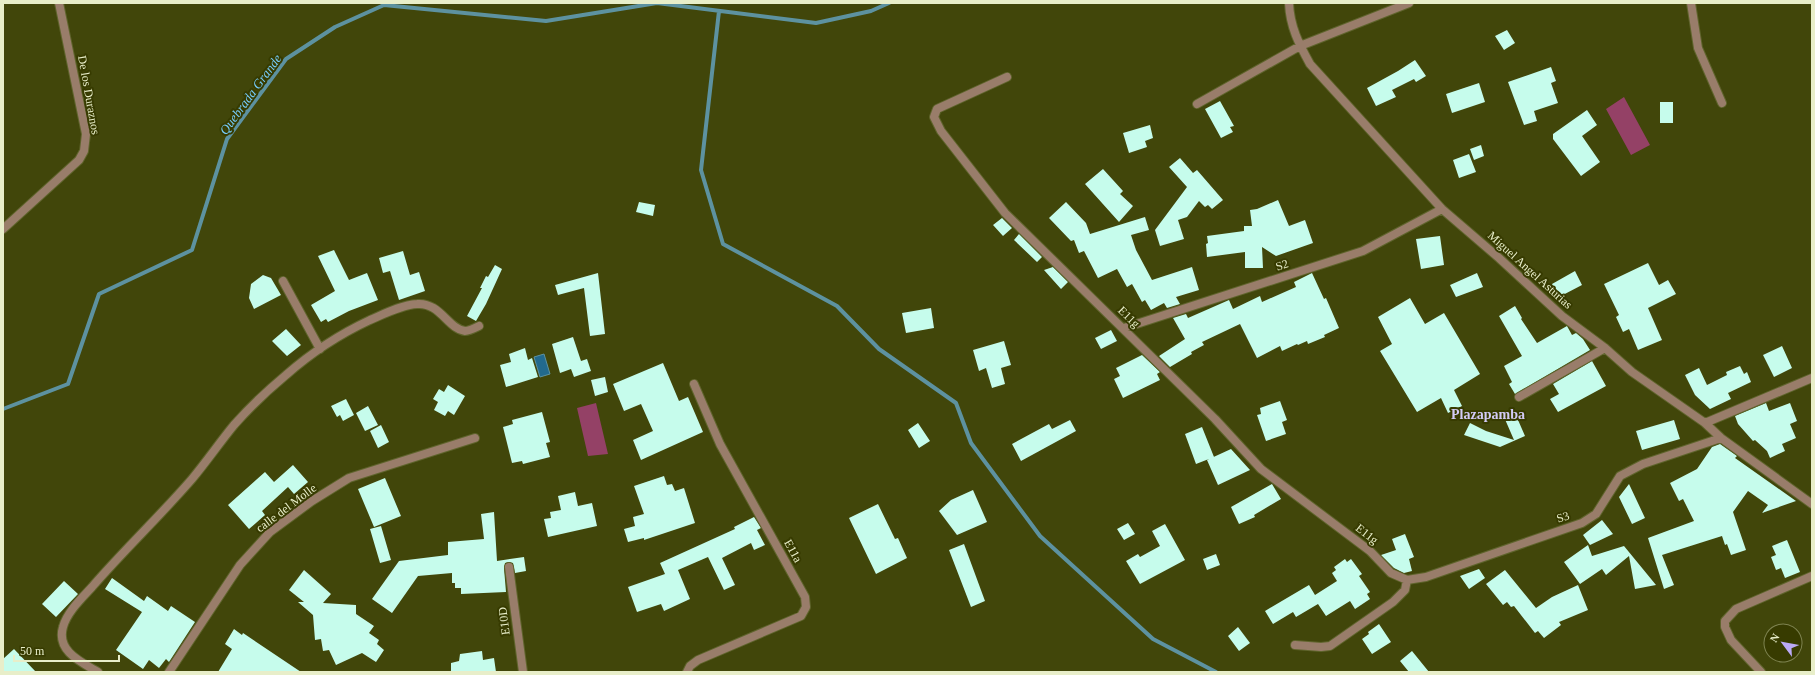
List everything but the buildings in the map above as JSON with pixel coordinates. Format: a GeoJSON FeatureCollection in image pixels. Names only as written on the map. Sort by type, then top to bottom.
{"type":"FeatureCollection","features":[{"type":"Feature","properties":{"kind":"street","name":"De los Duraznos"},"geometry":{"type":"LineString","coordinates":[[3,229],[79,160],[84,151],[86,134],[59,3]]}},
{"type":"Feature","properties":{"kind":"street","name":"Miguel Angel Asturias"},"geometry":{"type":"LineString","coordinates":[[1289,3],[1290,19],[1300,46],[1310,64],[1442,209],[1499,258],[1562,316],[1605,348],[1632,372],[1705,423],[1721,438],[1812,504]]}},
{"type":"Feature","properties":{"kind":"street"},"geometry":{"type":"LineString","coordinates":[[1197,104],[1300,46],[1409,3]]}},
{"type":"Feature","properties":{"kind":"street"},"geometry":{"type":"LineString","coordinates":[[1691,3],[1698,48],[1722,102]]}},
{"type":"Feature","properties":{"kind":"street","name":"E11g"},"geometry":{"type":"LineString","coordinates":[[1007,77],[937,109],[934,117],[936,124],[1005,213],[1124,328],[1215,419],[1261,469],[1370,551],[1391,573],[1407,580]]}},
{"type":"Feature","properties":{"kind":"street","name":"S2"},"geometry":{"type":"LineString","coordinates":[[1124,328],[1357,253],[1442,209]]}},
{"type":"Feature","properties":{"kind":"street"},"geometry":{"type":"LineString","coordinates":[[283,281],[320,349]]}},
{"type":"Feature","properties":{"kind":"street"},"geometry":{"type":"LineString","coordinates":[[98,672],[69,654],[64,647],[62,627],[76,605],[192,478],[235,424],[286,374],[343,334],[369,321],[401,308],[418,304],[428,306],[441,313],[457,328],[466,331],[479,326]]}},
{"type":"Feature","properties":{"kind":"street"},"geometry":{"type":"LineString","coordinates":[[1519,396],[1605,348]]}},
{"type":"Feature","properties":{"kind":"street"},"geometry":{"type":"LineString","coordinates":[[1705,423],[1812,378]]}},
{"type":"Feature","properties":{"kind":"street","name":"E11a"},"geometry":{"type":"LineString","coordinates":[[687,672],[690,666],[698,660],[801,616],[806,607],[805,597],[720,444],[694,384]]}},
{"type":"Feature","properties":{"kind":"street","name":"calle del Molle"},"geometry":{"type":"LineString","coordinates":[[169,672],[240,565],[270,532],[312,501],[349,478],[475,438]]}},
{"type":"Feature","properties":{"kind":"street","name":"S3"},"geometry":{"type":"LineString","coordinates":[[1407,580],[1426,577],[1582,523],[1596,514],[1620,476],[1643,464],[1721,438]]}},
{"type":"Feature","properties":{"kind":"street","name":"E10D"},"geometry":{"type":"LineString","coordinates":[[509,567],[523,672]]}},
{"type":"Feature","properties":{"kind":"street"},"geometry":{"type":"LineString","coordinates":[[1761,672],[1731,640],[1725,627],[1725,621],[1736,609],[1812,576]]}},
{"type":"Feature","properties":{"kind":"street"},"geometry":{"type":"LineString","coordinates":[[1295,645],[1330,646],[1393,602],[1405,590],[1407,580]]}},
{"type":"Feature","properties":{"kind":"shaded area"},"geometry":{"type":"Polygon","coordinates":[[[1624,97],[1650,145],[1631,155],[1606,109],[1624,97]]]}},
{"type":"Feature","properties":{"kind":"shaded area"},"geometry":{"type":"Polygon","coordinates":[[[596,403],[608,454],[588,456],[577,408],[596,403]]]}},
{"type":"Feature","properties":{"kind":"water"},"geometry":{"type":"Polygon","coordinates":[[[544,354],[550,374],[540,377],[534,357],[544,354]]]}},
{"type":"Feature","properties":{"kind":"waterway","name":"Quebrada Grande"},"geometry":{"type":"LineString","coordinates":[[3,409],[68,384],[99,294],[192,250],[227,139],[286,59],[335,27],[384,5],[546,21],[657,3],[816,23],[871,11],[889,3]]}},
{"type":"Feature","properties":{"kind":"waterway"},"geometry":{"type":"LineString","coordinates":[[719,11],[701,170],[723,244],[837,306],[879,349],[956,403],[971,443],[1040,536],[1153,639],[1216,672]]}},
{"type":"Feature","properties":{"kind":"district","name":"Plazapamba"},"geometry":{"type":"Point","coordinates":[1488,414]}}]}
